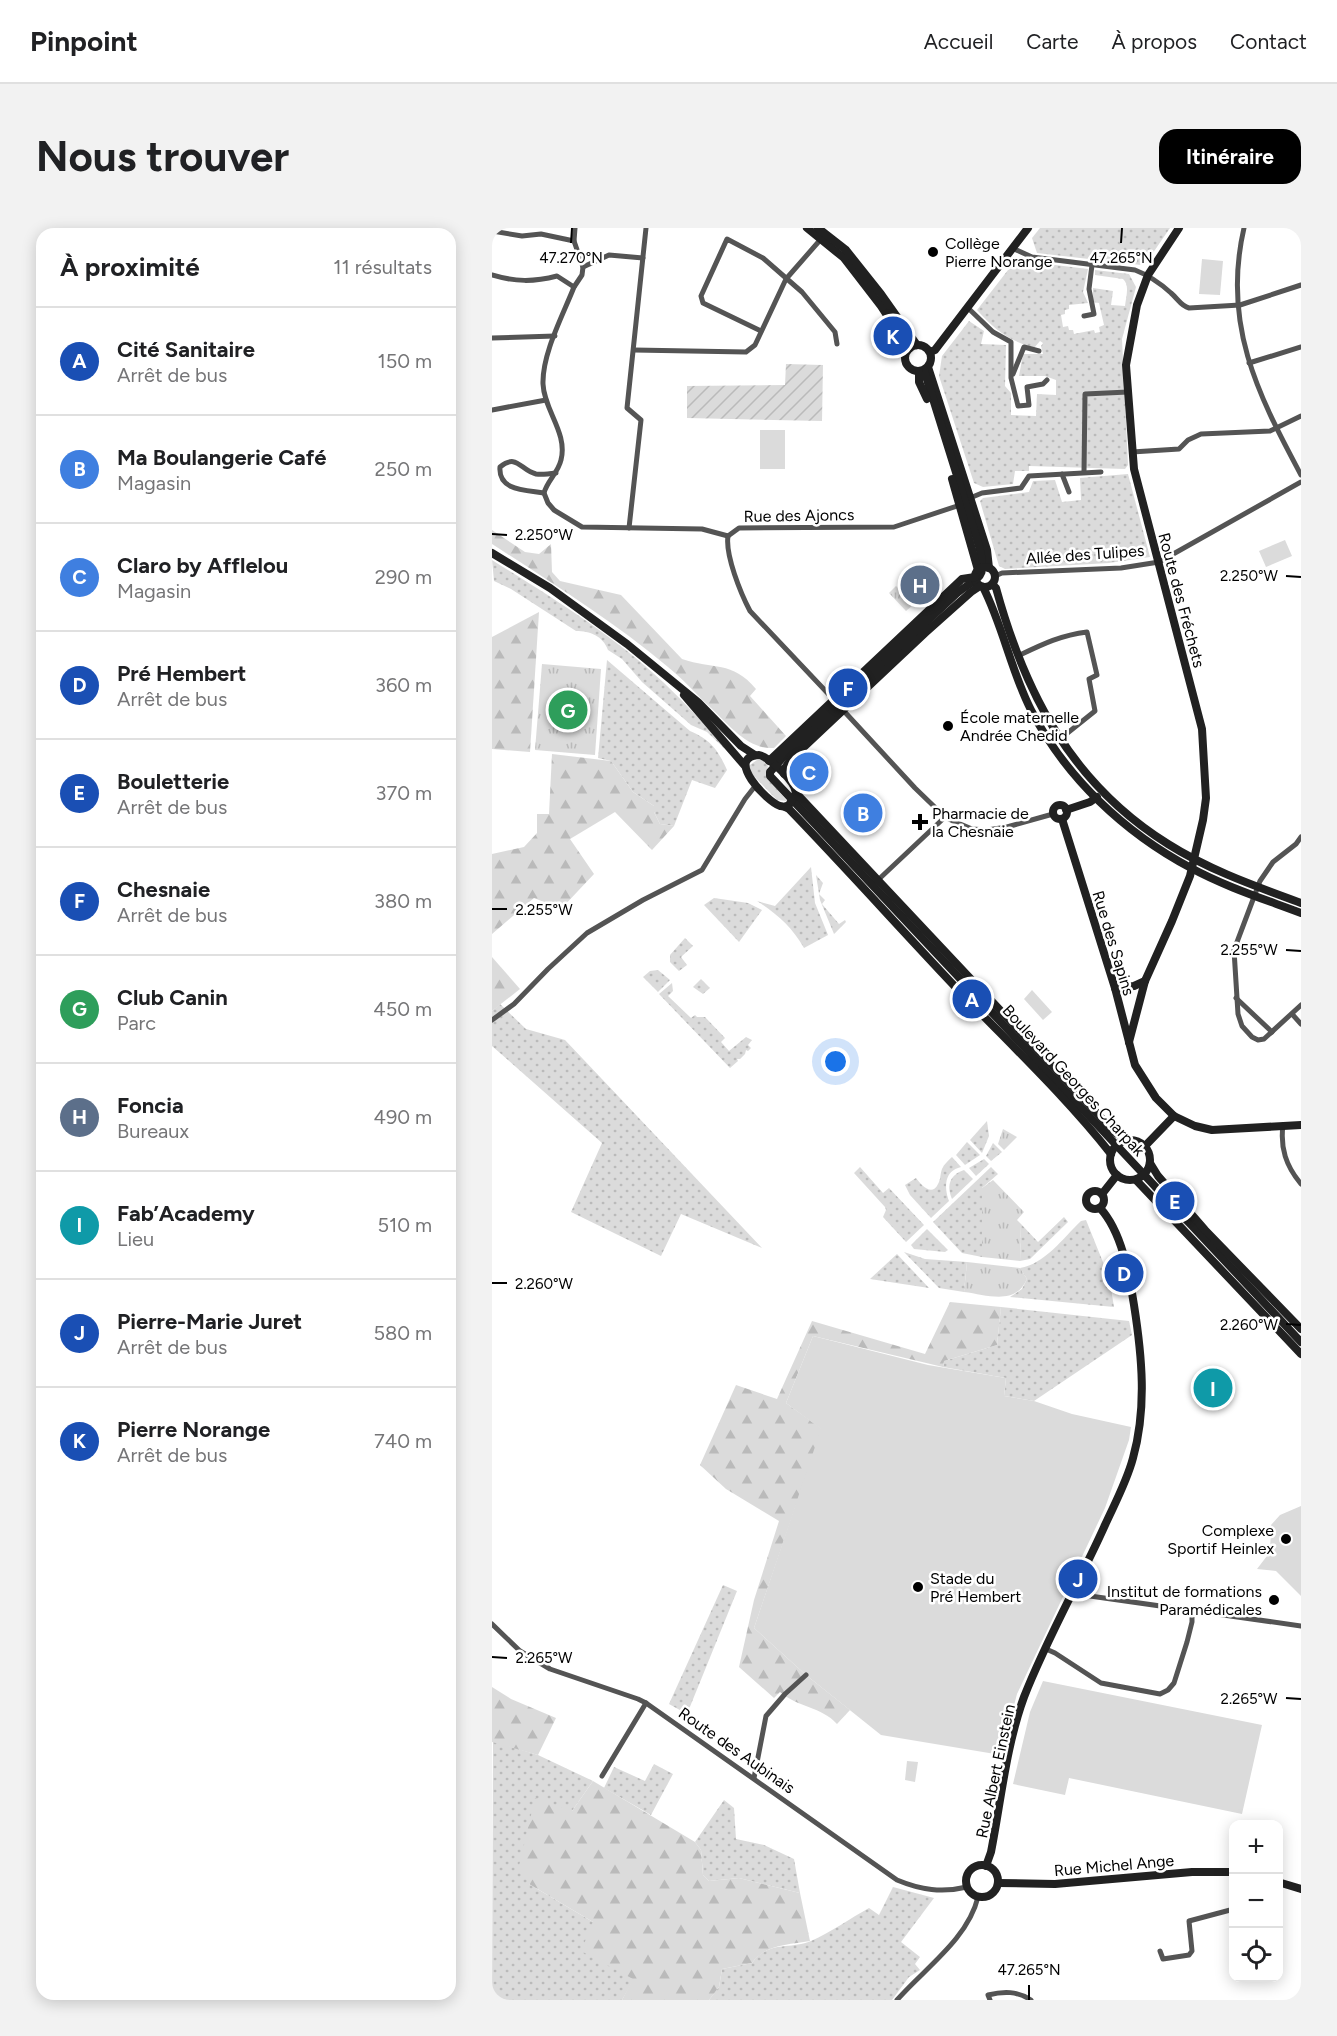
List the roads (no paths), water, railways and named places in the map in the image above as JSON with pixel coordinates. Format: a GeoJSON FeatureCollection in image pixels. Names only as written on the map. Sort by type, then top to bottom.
{"type":"FeatureCollection","features":[{"type":"Feature","properties":{"kind":"street"},"geometry":{"type":"LineString","coordinates":[[556,473],[534,474],[515,461],[507,462],[500,467],[503,482],[510,487],[544,493],[556,473],[562,459],[562,446],[556,423],[546,400],[543,384],[545,366],[555,336],[574,287],[582,275],[583,267],[574,241],[575,228]]}},
{"type":"Feature","properties":{"kind":"street"},"geometry":{"type":"LineString","coordinates":[[629,528],[641,420],[627,408],[646,228]]}},
{"type":"Feature","properties":{"kind":"street"},"geometry":{"type":"LineString","coordinates":[[807,228],[844,258],[913,347]]}},
{"type":"Feature","properties":{"kind":"street"},"geometry":{"type":"LineString","coordinates":[[818,228],[846,250],[881,294],[913,347]]}},
{"type":"Feature","properties":{"kind":"street"},"geometry":{"type":"LineString","coordinates":[[930,352],[935,350],[1028,228]]}},
{"type":"Feature","properties":{"kind":"street","name":"Route des Fréchets"},"geometry":{"type":"LineString","coordinates":[[1129,1042],[1145,981],[1190,876],[1206,798],[1202,729],[1160,562],[1137,484],[1132,452],[1126,365],[1137,305],[1148,275],[1179,228]]}},
{"type":"Feature","properties":{"kind":"street"},"geometry":{"type":"LineString","coordinates":[[1244,228],[1239,250],[1236,304],[1242,339],[1249,363],[1276,428],[1301,475]]}},
{"type":"Feature","properties":{"kind":"street"},"geometry":{"type":"LineString","coordinates":[[492,231],[522,236],[541,234],[574,241]]}},
{"type":"Feature","properties":{"kind":"street"},"geometry":{"type":"LineString","coordinates":[[761,331],[703,303],[701,296],[727,239],[763,258],[802,292],[835,332],[837,344]]}},
{"type":"Feature","properties":{"kind":"street"},"geometry":{"type":"LineString","coordinates":[[634,350],[746,352],[755,345],[786,279],[821,239]]}},
{"type":"Feature","properties":{"kind":"street"},"geometry":{"type":"LineString","coordinates":[[1012,248],[1032,257],[1135,270],[1148,275],[1173,294],[1185,307],[1249,303],[1301,285]]}},
{"type":"Feature","properties":{"kind":"street"},"geometry":{"type":"LineString","coordinates":[[583,267],[609,255],[643,258]]}},
{"type":"Feature","properties":{"kind":"street"},"geometry":{"type":"LineString","coordinates":[[1084,316],[1094,314],[1089,289],[1092,265]]}},
{"type":"Feature","properties":{"kind":"street"},"geometry":{"type":"LineString","coordinates":[[492,275],[510,280],[536,282],[557,276],[574,287]]}},
{"type":"Feature","properties":{"kind":"street"},"geometry":{"type":"LineString","coordinates":[[967,308],[993,332],[1011,342],[1039,351]]}},
{"type":"Feature","properties":{"kind":"street"},"geometry":{"type":"LineString","coordinates":[[492,338],[555,336]]}},
{"type":"Feature","properties":{"kind":"street"},"geometry":{"type":"LineString","coordinates":[[1011,342],[1011,378],[1018,406],[1029,405],[1027,387]]}},
{"type":"Feature","properties":{"kind":"street"},"geometry":{"type":"LineString","coordinates":[[924,370],[910,369],[907,365],[906,353],[913,347],[925,347],[930,352],[931,359],[920,382],[927,396],[1017,681],[1032,712],[1055,749],[1096,798],[1136,832],[1191,868],[1253,896],[1301,913]]}},
{"type":"Feature","properties":{"kind":"street"},"geometry":{"type":"LineString","coordinates":[[1011,378],[1024,347]]}},
{"type":"Feature","properties":{"kind":"street"},"geometry":{"type":"LineString","coordinates":[[1249,363],[1301,347]]}},
{"type":"Feature","properties":{"kind":"street"},"geometry":{"type":"LineString","coordinates":[[774,763],[925,633],[971,592],[983,577],[987,550],[924,370]]}},
{"type":"Feature","properties":{"kind":"street"},"geometry":{"type":"LineString","coordinates":[[924,370],[979,546],[983,577],[996,588],[1017,656],[1035,696],[1060,739],[1102,791],[1135,821],[1167,843],[1193,858],[1256,887],[1301,903]]}},
{"type":"Feature","properties":{"kind":"street"},"geometry":{"type":"LineString","coordinates":[[1014,390],[1043,384],[1047,380]]}},
{"type":"Feature","properties":{"kind":"street"},"geometry":{"type":"LineString","coordinates":[[1084,472],[1085,394],[1128,392]]}},
{"type":"Feature","properties":{"kind":"street"},"geometry":{"type":"LineString","coordinates":[[492,410],[546,400]]}},
{"type":"Feature","properties":{"kind":"street"},"geometry":{"type":"LineString","coordinates":[[1132,452],[1179,449],[1188,440],[1201,434],[1270,431],[1301,416]]}},
{"type":"Feature","properties":{"kind":"street"},"geometry":{"type":"LineString","coordinates":[[970,498],[982,493],[1021,488],[1029,476],[1101,472]]}},
{"type":"Feature","properties":{"kind":"street"},"geometry":{"type":"LineString","coordinates":[[1062,474],[1069,492]]}},
{"type":"Feature","properties":{"kind":"street","name":"Allée des Tulipes"},"geometry":{"type":"LineString","coordinates":[[983,577],[1002,573],[1121,568],[1160,562],[1301,482]]}},
{"type":"Feature","properties":{"kind":"street","name":"Rue des Ajoncs"},"geometry":{"type":"LineString","coordinates":[[544,493],[554,510],[582,527],[702,529],[728,536],[739,528],[894,527],[960,505]]}},
{"type":"Feature","properties":{"kind":"street"},"geometry":{"type":"LineString","coordinates":[[728,536],[728,548],[742,595],[750,611],[945,817],[966,827],[987,830],[1053,814]]}},
{"type":"Feature","properties":{"kind":"street"},"geometry":{"type":"LineString","coordinates":[[492,553],[550,588],[627,644],[698,702],[741,746],[774,763],[794,784],[794,797],[785,807]]}},
{"type":"Feature","properties":{"kind":"street"},"geometry":{"type":"LineString","coordinates":[[784,774],[783,771],[791,759],[839,705],[962,579],[983,577]]}},
{"type":"Feature","properties":{"kind":"street"},"geometry":{"type":"LineString","coordinates":[[1017,656],[1051,640],[1087,632],[1097,675],[1089,679],[1095,711],[1060,739]]}},
{"type":"Feature","properties":{"kind":"street"},"geometry":{"type":"LineString","coordinates":[[674,682],[745,766],[748,759],[755,755]]}},
{"type":"Feature","properties":{"kind":"street","name":"Boulevard Georges Charpak"},"geometry":{"type":"LineString","coordinates":[[774,763],[770,776],[878,880],[1107,1124],[1128,1140],[1144,1146],[1158,1176],[1205,1230],[1301,1329]]}},
{"type":"Feature","properties":{"kind":"street","name":"Boulevard Georges Charpak"},"geometry":{"type":"LineString","coordinates":[[745,766],[746,774],[756,785],[774,804],[789,808],[1079,1116],[1111,1154]]}},
{"type":"Feature","properties":{"kind":"street"},"geometry":{"type":"LineString","coordinates":[[492,1020],[514,1004],[587,933],[643,900],[702,870],[756,785]]}},
{"type":"Feature","properties":{"kind":"street"},"geometry":{"type":"LineString","coordinates":[[1066,810],[1096,798],[1102,791]]}},
{"type":"Feature","properties":{"kind":"street","name":"Boulevard Georges Charpak"},"geometry":{"type":"LineString","coordinates":[[794,797],[1301,1342]]}},
{"type":"Feature","properties":{"kind":"street"},"geometry":{"type":"LineString","coordinates":[[1053,814],[1054,809],[1059,806],[1066,810]]}},
{"type":"Feature","properties":{"kind":"street"},"geometry":{"type":"LineString","coordinates":[[1053,814],[1062,819],[1065,817],[1066,810]]}},
{"type":"Feature","properties":{"kind":"street"},"geometry":{"type":"LineString","coordinates":[[878,880],[945,817]]}},
{"type":"Feature","properties":{"kind":"street","name":"Rue des Sapins"},"geometry":{"type":"LineString","coordinates":[[1062,819],[1115,988],[1135,1065],[1156,1098],[1174,1116]]}},
{"type":"Feature","properties":{"kind":"street"},"geometry":{"type":"LineString","coordinates":[[1301,837],[1296,844],[1273,861],[1256,887],[1234,950],[1238,1014],[1242,1026],[1252,1037],[1258,1040],[1272,1032],[1301,1005]]}},
{"type":"Feature","properties":{"kind":"street"},"geometry":{"type":"LineString","coordinates":[[1115,988],[1134,986],[1145,981]]}},
{"type":"Feature","properties":{"kind":"street"},"geometry":{"type":"LineString","coordinates":[[1236,998],[1272,1032]]}},
{"type":"Feature","properties":{"kind":"street"},"geometry":{"type":"LineString","coordinates":[[1292,1014],[1301,1024]]}},
{"type":"Feature","properties":{"kind":"street"},"geometry":{"type":"LineString","coordinates":[[1124,1023],[1135,1021]]}},
{"type":"Feature","properties":{"kind":"street"},"geometry":{"type":"LineString","coordinates":[[1144,1146],[1174,1116],[1212,1130],[1227,1131],[1301,1125]]}},
{"type":"Feature","properties":{"kind":"street"},"geometry":{"type":"LineString","coordinates":[[1282,1125],[1282,1146],[1286,1163],[1301,1184]]}},
{"type":"Feature","properties":{"kind":"street"},"geometry":{"type":"LineString","coordinates":[[1128,1140],[1117,1146],[1111,1154],[1111,1165],[1117,1175],[1122,1179],[1136,1180],[1146,1177],[1150,1163]]}},
{"type":"Feature","properties":{"kind":"street"},"geometry":{"type":"LineString","coordinates":[[1102,1194],[1117,1175]]}},
{"type":"Feature","properties":{"kind":"street","name":"Boulevard Georges Charpak"},"geometry":{"type":"LineString","coordinates":[[1136,1180],[1301,1354]]}},
{"type":"Feature","properties":{"kind":"street"},"geometry":{"type":"LineString","coordinates":[[1093,1192],[1102,1194],[1104,1202],[1100,1208],[1091,1209],[1087,1205],[1088,1195],[1093,1192]]}},
{"type":"Feature","properties":{"kind":"street","name":"Rue Albert Einstein"},"geometry":{"type":"LineString","coordinates":[[986,1866],[992,1850],[1016,1724],[1030,1682],[1092,1555],[1130,1467],[1137,1437],[1142,1402],[1142,1358],[1131,1282],[1116,1236],[1100,1208]]}},
{"type":"Feature","properties":{"kind":"street"},"geometry":{"type":"LineString","coordinates":[[1074,1592],[1301,1626]]}},
{"type":"Feature","properties":{"kind":"street"},"geometry":{"type":"LineString","coordinates":[[1046,1649],[1101,1683],[1160,1694],[1174,1683],[1192,1622],[1191,1611]]}},
{"type":"Feature","properties":{"kind":"street","name":"Route des Aubinais"},"geometry":{"type":"LineString","coordinates":[[492,1623],[520,1651],[550,1669],[646,1703],[897,1881],[932,1890],[944,1891],[967,1887]]}},
{"type":"Feature","properties":{"kind":"street"},"geometry":{"type":"LineString","coordinates":[[754,1778],[766,1716],[806,1675]]}},
{"type":"Feature","properties":{"kind":"street"},"geometry":{"type":"LineString","coordinates":[[602,1776],[646,1703]]}},
{"type":"Feature","properties":{"kind":"street"},"geometry":{"type":"LineString","coordinates":[[978,1866],[986,1866],[994,1871],[998,1883],[992,1893],[985,1897],[978,1897],[967,1887],[967,1878],[971,1870],[978,1866]]}},
{"type":"Feature","properties":{"kind":"street","name":"Rue Michel Ange"},"geometry":{"type":"LineString","coordinates":[[998,1883],[1055,1884],[1192,1872],[1229,1872]]}},
{"type":"Feature","properties":{"kind":"street"},"geometry":{"type":"LineString","coordinates":[[1283,1884],[1301,1889]]}},
{"type":"Feature","properties":{"kind":"street"},"geometry":{"type":"LineString","coordinates":[[897,2000],[946,1952],[976,1907],[978,1897]]}},
{"type":"Feature","properties":{"kind":"street"},"geometry":{"type":"LineString","coordinates":[[1160,1951],[1163,1959],[1189,1954],[1192,1951],[1189,1921],[1229,1911]]}},
{"type":"Feature","properties":{"kind":"street"},"geometry":{"type":"LineString","coordinates":[[990,2000],[988,1995],[1004,1991],[1023,1995],[1031,2000]]}},
{"type":"Feature","properties":{"kind":"place","name":"Collège Pierre Norange"},"geometry":{"type":"Point","coordinates":[933,252]}},
{"type":"Feature","properties":{"kind":"place","name":"Pierre Norange"},"geometry":{"type":"Point","coordinates":[893,336]}},
{"type":"Feature","properties":{"kind":"place","name":"Foncia"},"geometry":{"type":"Point","coordinates":[920,585]}},
{"type":"Feature","properties":{"kind":"place","name":"Chesnaie"},"geometry":{"type":"Point","coordinates":[848,688]}},
{"type":"Feature","properties":{"kind":"place","name":"Club Canin"},"geometry":{"type":"Point","coordinates":[568,710]}},
{"type":"Feature","properties":{"kind":"place","name":"École maternelle Andrée Chedid"},"geometry":{"type":"Point","coordinates":[948,726]}},
{"type":"Feature","properties":{"kind":"place","name":"Claro by Afflelou"},"geometry":{"type":"Point","coordinates":[809,772]}},
{"type":"Feature","properties":{"kind":"place","name":"Ma Boulangerie Café"},"geometry":{"type":"Point","coordinates":[863,813]}},
{"type":"Feature","properties":{"kind":"place","name":"Pharmacie de la Chesnaie"},"geometry":{"type":"Point","coordinates":[920,822]}},
{"type":"Feature","properties":{"kind":"place","name":"Cité Sanitaire"},"geometry":{"type":"Point","coordinates":[972,999]}},
{"type":"Feature","properties":{"kind":"place","name":"Bouletterie"},"geometry":{"type":"Point","coordinates":[1175,1201]}},
{"type":"Feature","properties":{"kind":"place","name":"Pré Hembert"},"geometry":{"type":"Point","coordinates":[1124,1273]}},
{"type":"Feature","properties":{"kind":"place","name":"Fab’Academy"},"geometry":{"type":"Point","coordinates":[1213,1388]}},
{"type":"Feature","properties":{"kind":"place","name":"Complexe Sportif Heinlex"},"geometry":{"type":"Point","coordinates":[1286,1539]}},
{"type":"Feature","properties":{"kind":"place","name":"Pierre-Marie Juret"},"geometry":{"type":"Point","coordinates":[1078,1579]}},
{"type":"Feature","properties":{"kind":"place","name":"Stade du Pré Hembert"},"geometry":{"type":"Point","coordinates":[918,1587]}},
{"type":"Feature","properties":{"kind":"place","name":"Institut de formations Paramédicales"},"geometry":{"type":"Point","coordinates":[1274,1600]}}]}
